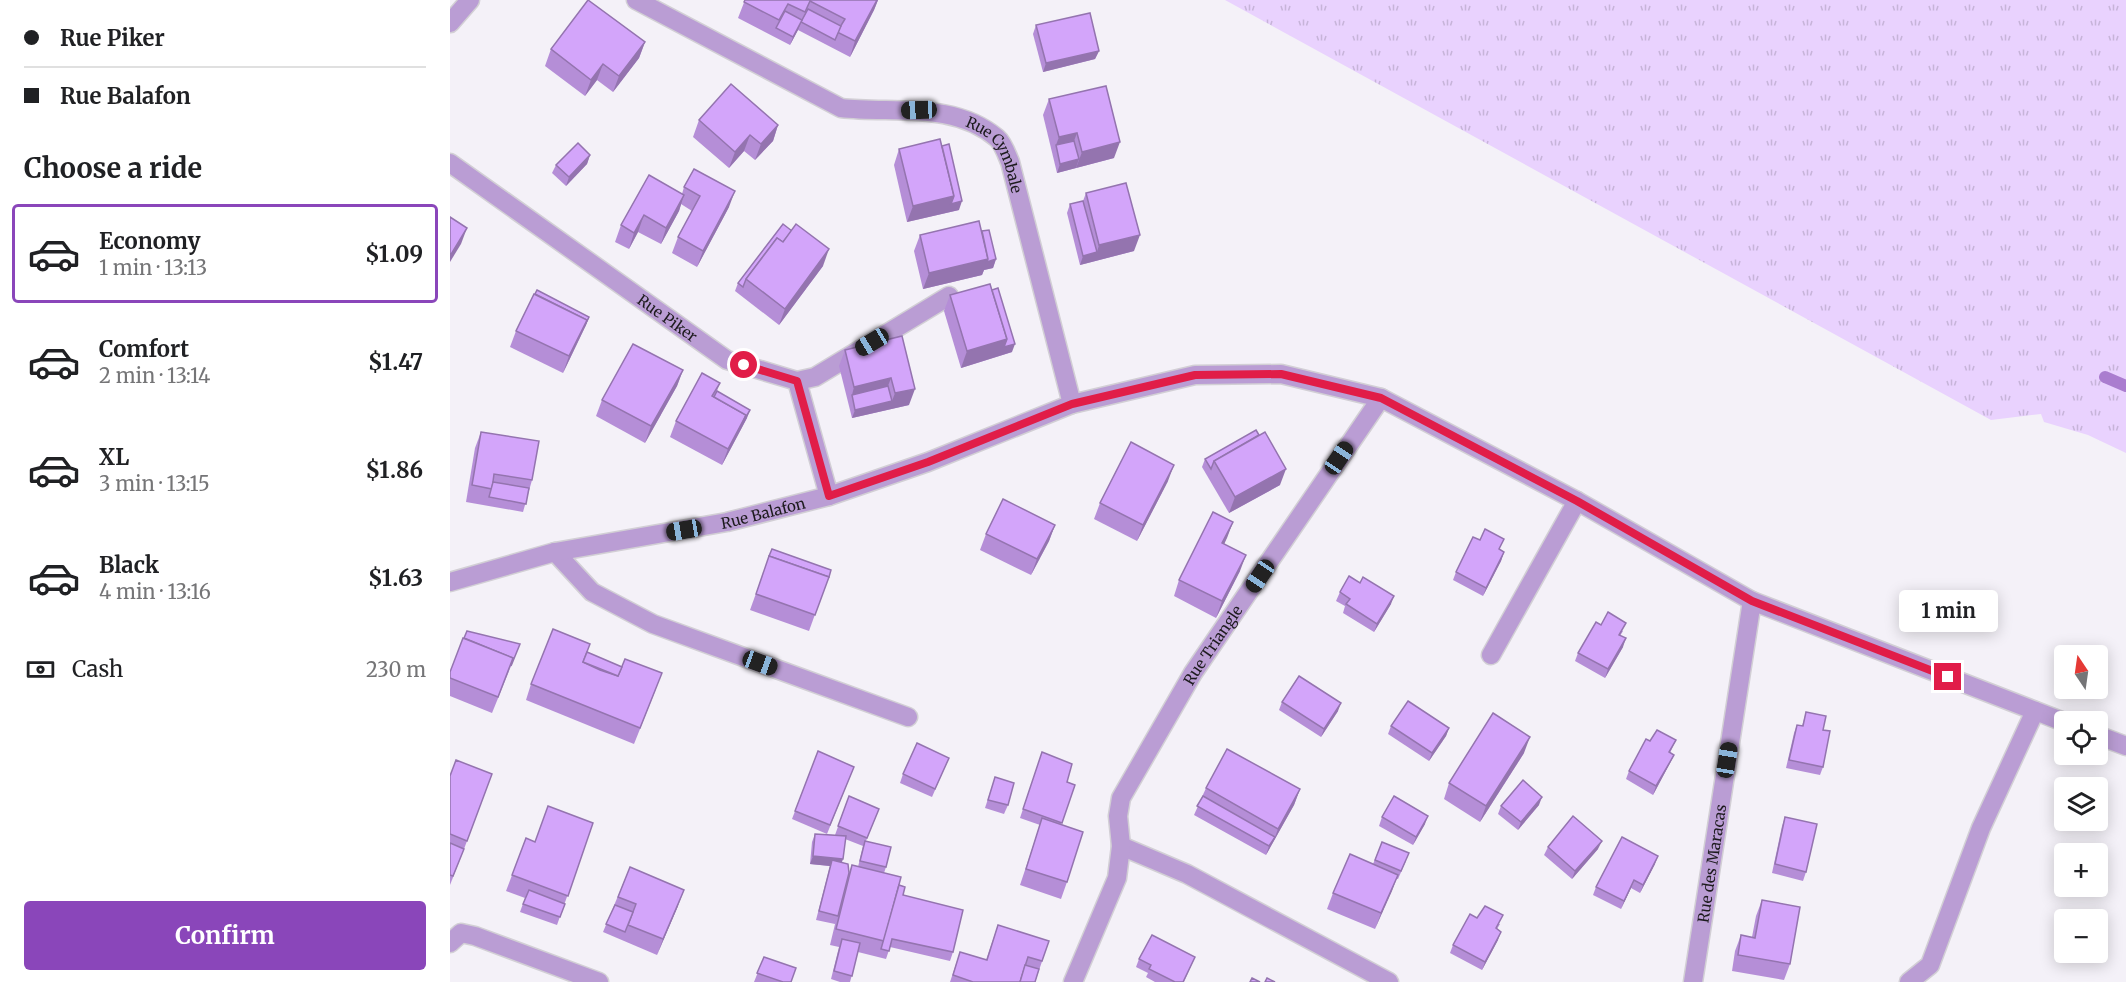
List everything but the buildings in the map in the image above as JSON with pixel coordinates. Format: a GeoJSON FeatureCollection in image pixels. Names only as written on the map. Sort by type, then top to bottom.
{"type":"FeatureCollection","features":[{"type":"Feature","properties":{"kind":"street"},"geometry":{"type":"LineString","coordinates":[[450,23],[470,0]]}},
{"type":"Feature","properties":{"kind":"street","name":"Rue Cymbale"},"geometry":{"type":"LineString","coordinates":[[636,0],[841,108],[874,112],[919,110],[964,118],[999,139],[1010,162],[1072,404]]}},
{"type":"Feature","properties":{"kind":"street","name":"Rue Piker"},"geometry":{"type":"LineString","coordinates":[[450,164],[727,360],[797,381]]}},
{"type":"Feature","properties":{"kind":"street"},"geometry":{"type":"LineString","coordinates":[[829,496],[797,381],[815,377],[949,296]]}},
{"type":"Feature","properties":{"kind":"street","name":"Rue Balafon"},"geometry":{"type":"LineString","coordinates":[[450,582],[555,552],[727,522],[829,496],[928,462],[1072,404],[1206,375],[1281,374],[1381,398],[1577,501],[1752,601],[2054,718]]}},
{"type":"Feature","properties":{"kind":"street","name":"Rue Triangle"},"geometry":{"type":"LineString","coordinates":[[1073,982],[1117,878],[1121,846],[1118,816],[1121,798],[1193,673],[1381,398]]}},
{"type":"Feature","properties":{"kind":"street"},"geometry":{"type":"LineString","coordinates":[[1491,655],[1577,501]]}},
{"type":"Feature","properties":{"kind":"street"},"geometry":{"type":"LineString","coordinates":[[555,552],[592,592],[653,624],[908,717]]}},
{"type":"Feature","properties":{"kind":"street","name":"Rue des Maracas"},"geometry":{"type":"LineString","coordinates":[[1694,982],[1752,601]]}},
{"type":"Feature","properties":{"kind":"street"},"geometry":{"type":"LineString","coordinates":[[1910,982],[1930,965],[1981,828],[2035,711]]}},
{"type":"Feature","properties":{"kind":"street"},"geometry":{"type":"LineString","coordinates":[[2108,739],[2126,746]]}},
{"type":"Feature","properties":{"kind":"street"},"geometry":{"type":"LineString","coordinates":[[1121,846],[1186,874],[1389,982]]}},
{"type":"Feature","properties":{"kind":"street"},"geometry":{"type":"LineString","coordinates":[[450,943],[461,933],[476,936],[599,982]]}},
{"type":"Feature","properties":{"kind":"green space"},"geometry":{"type":"Polygon","coordinates":[[[1225,0],[2126,0],[2126,453],[2088,435],[2044,422],[2041,414],[1991,420],[1225,0]]]}},
{"type":"Feature","properties":{"kind":"waterway"},"geometry":{"type":"LineString","coordinates":[[2105,377],[2126,386]]}},
{"type":"Feature","properties":{"kind":"route"},"geometry":{"type":"LineString","coordinates":[[744,365],[797,381],[829,496],[928,462],[1072,404],[1195,375],[1281,374],[1381,398],[1577,501],[1752,601],[1948,677]]}}]}
